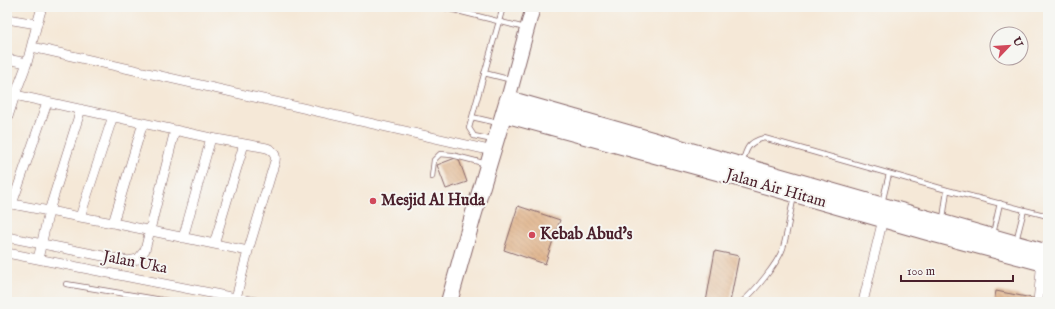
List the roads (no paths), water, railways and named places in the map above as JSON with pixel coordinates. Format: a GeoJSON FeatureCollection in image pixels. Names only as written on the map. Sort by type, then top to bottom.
{"type":"FeatureCollection","features":[{"type":"Feature","properties":{"kind":"highway"},"geometry":{"type":"LineString","coordinates":[[449,302],[504,112]]}},
{"type":"Feature","properties":{"kind":"highway","name":"Jalan Air Hitam"},"geometry":{"type":"LineString","coordinates":[[504,112],[742,166],[882,212],[936,234],[1045,258]]}},
{"type":"Feature","properties":{"kind":"highway","name":"Jalan Air Hitam"},"geometry":{"type":"LineString","coordinates":[[504,112],[795,194],[942,223],[1016,244],[1045,258]]}},
{"type":"Feature","properties":{"kind":"main road"},"geometry":{"type":"LineString","coordinates":[[504,112],[533,7]]}},
{"type":"Feature","properties":{"kind":"street"},"geometry":{"type":"LineString","coordinates":[[7,120],[11,95],[27,63],[42,7]]}},
{"type":"Feature","properties":{"kind":"street"},"geometry":{"type":"LineString","coordinates":[[7,19],[37,24]]}},
{"type":"Feature","properties":{"kind":"street"},"geometry":{"type":"LineString","coordinates":[[32,47],[313,109],[492,152]]}},
{"type":"Feature","properties":{"kind":"street"},"geometry":{"type":"LineString","coordinates":[[7,59],[27,63]]}},
{"type":"Feature","properties":{"kind":"street"},"geometry":{"type":"LineString","coordinates":[[11,95],[211,138],[269,148],[275,153],[276,157],[248,251],[236,298]]}},
{"type":"Feature","properties":{"kind":"street"},"geometry":{"type":"LineString","coordinates":[[47,103],[9,204],[113,223],[248,251]]}},
{"type":"Feature","properties":{"kind":"street"},"geometry":{"type":"LineString","coordinates":[[38,259],[49,211],[81,110]]}},
{"type":"Feature","properties":{"kind":"street"},"geometry":{"type":"LineString","coordinates":[[80,217],[113,116]]}},
{"type":"Feature","properties":{"kind":"street"},"geometry":{"type":"LineString","coordinates":[[113,223],[143,123]]}},
{"type":"Feature","properties":{"kind":"street"},"geometry":{"type":"LineString","coordinates":[[7,238],[128,261],[138,259],[145,250],[175,130]]}},
{"type":"Feature","properties":{"kind":"street"},"geometry":{"type":"LineString","coordinates":[[183,238],[211,138]]}},
{"type":"Feature","properties":{"kind":"street"},"geometry":{"type":"LineString","coordinates":[[214,244],[244,144]]}},
{"type":"Feature","properties":{"kind":"street"},"geometry":{"type":"LineString","coordinates":[[863,302],[882,212]]}},
{"type":"Feature","properties":{"kind":"street","name":"Jalan Uka"},"geometry":{"type":"LineString","coordinates":[[7,253],[256,302]]}},
{"type":"Feature","properties":{"kind":"street"},"geometry":{"type":"LineString","coordinates":[[1038,302],[1045,258]]}},
{"type":"Feature","properties":{"kind":"lane"},"geometry":{"type":"LineString","coordinates":[[442,7],[528,29]]}},
{"type":"Feature","properties":{"kind":"lane"},"geometry":{"type":"LineString","coordinates":[[492,152],[474,136],[469,128],[503,7]]}},
{"type":"Feature","properties":{"kind":"lane"},"geometry":{"type":"LineString","coordinates":[[484,73],[514,80]]}},
{"type":"Feature","properties":{"kind":"lane"},"geometry":{"type":"LineString","coordinates":[[472,117],[504,112]]}},
{"type":"Feature","properties":{"kind":"lane"},"geometry":{"type":"LineString","coordinates":[[742,166],[746,149],[755,140],[764,138],[947,190],[1048,216]]}},
{"type":"Feature","properties":{"kind":"lane"},"geometry":{"type":"LineString","coordinates":[[432,177],[434,160],[440,154],[452,155],[492,152]]}},
{"type":"Feature","properties":{"kind":"lane"},"geometry":{"type":"LineString","coordinates":[[882,212],[889,174]]}},
{"type":"Feature","properties":{"kind":"lane"},"geometry":{"type":"LineString","coordinates":[[942,223],[947,190]]}},
{"type":"Feature","properties":{"kind":"lane"},"geometry":{"type":"LineString","coordinates":[[742,302],[748,297],[771,269],[783,248],[795,194]]}},
{"type":"Feature","properties":{"kind":"lane"},"geometry":{"type":"LineString","coordinates":[[992,237],[1000,203]]}},
{"type":"Feature","properties":{"kind":"lane"},"geometry":{"type":"LineString","coordinates":[[1016,244],[1024,210]]}},
{"type":"Feature","properties":{"kind":"lane"},"geometry":{"type":"LineString","coordinates":[[66,284],[174,302]]}},
{"type":"Feature","properties":{"kind":"place","name":"Mesjid Al Huda"},"geometry":{"type":"Point","coordinates":[373,201]}},
{"type":"Feature","properties":{"kind":"place","name":"Kebab Abud's"},"geometry":{"type":"Point","coordinates":[532,235]}}]}
